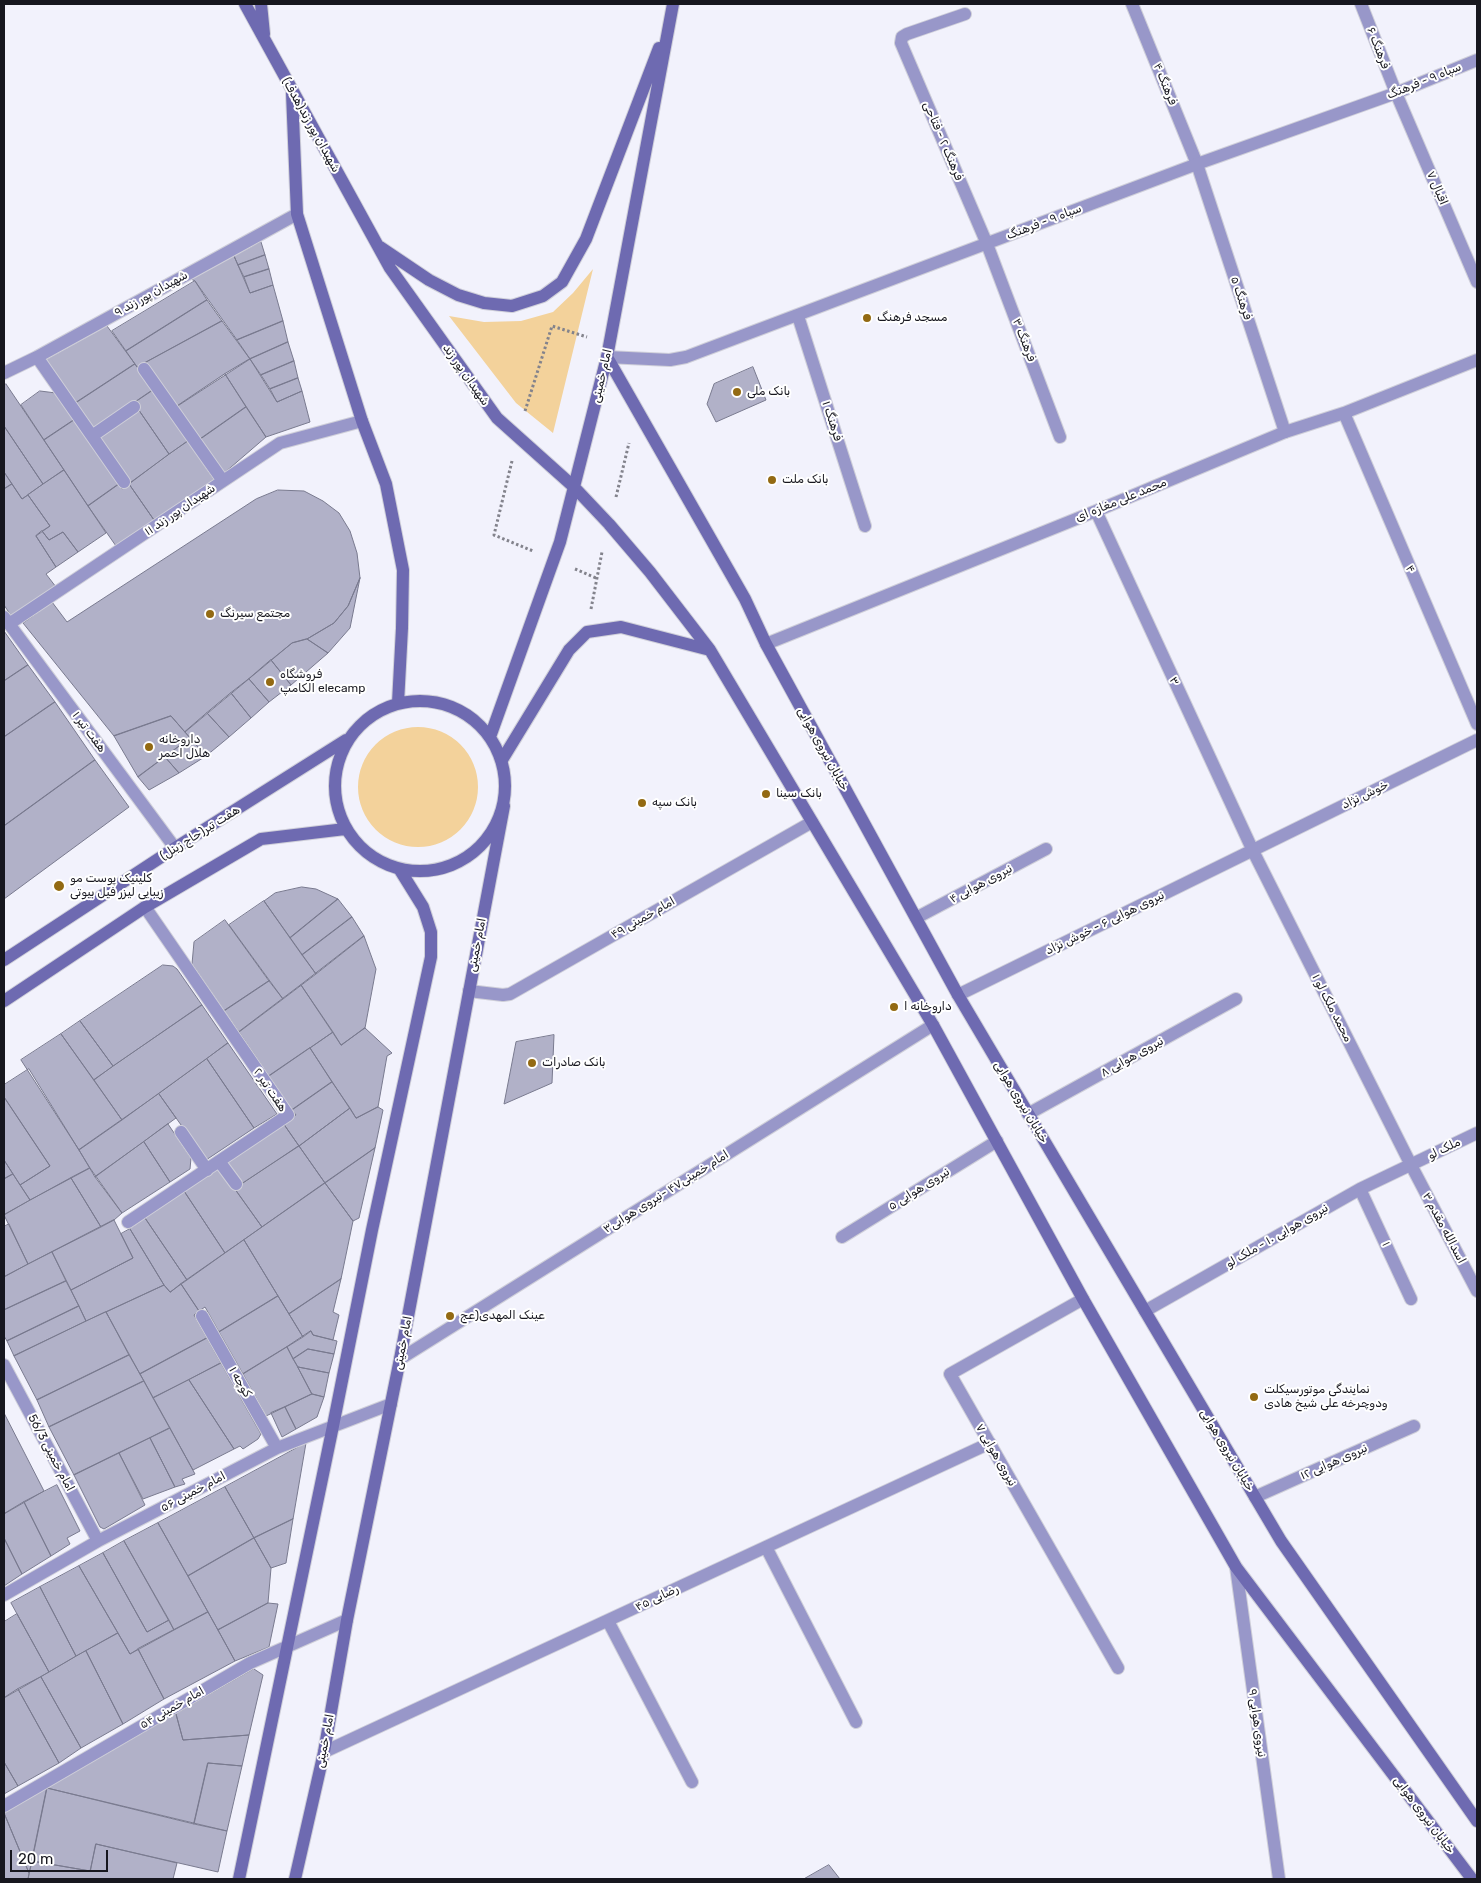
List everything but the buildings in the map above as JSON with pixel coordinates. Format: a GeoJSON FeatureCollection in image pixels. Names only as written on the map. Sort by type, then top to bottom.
{"type":"FeatureCollection","features":[{"type":"Feature","properties":{"kind":"main road","name":"شهیدان پور زند(هدف)"},"geometry":{"type":"LineString","coordinates":[[245,4],[378,245]]}},
{"type":"Feature","properties":{"kind":"main road"},"geometry":{"type":"LineString","coordinates":[[261,4],[265,41]]}},
{"type":"Feature","properties":{"kind":"main road","name":"امام خمینی"},"geometry":{"type":"LineString","coordinates":[[490,737],[560,542],[607,357],[673,4]]}},
{"type":"Feature","properties":{"kind":"main road"},"geometry":{"type":"LineString","coordinates":[[378,245],[429,280],[458,294],[484,303],[512,306],[543,296],[562,282],[586,239],[670,19]]}},
{"type":"Feature","properties":{"kind":"main road"},"geometry":{"type":"LineString","coordinates":[[292,91],[297,214],[362,421],[386,484],[403,570],[398,703]]}},
{"type":"Feature","properties":{"kind":"main road","name":"شهیدان پور زند"},"geometry":{"type":"LineString","coordinates":[[378,245],[390,268],[497,418],[574,487]]}},
{"type":"Feature","properties":{"kind":"main road","name":"خیابان نیروی هوایی"},"geometry":{"type":"LineString","coordinates":[[607,357],[744,599],[766,644],[958,995],[1281,1541],[1477,1821]]}},
{"type":"Feature","properties":{"kind":"main road","name":"خیابان نیروی هوایی"},"geometry":{"type":"LineString","coordinates":[[574,487],[650,572],[710,650],[933,1025],[1083,1299],[1236,1567],[1472,1879]]}},
{"type":"Feature","properties":{"kind":"main road"},"geometry":{"type":"LineString","coordinates":[[502,760],[569,650],[587,632],[621,627],[710,650]]}},
{"type":"Feature","properties":{"kind":"main road"},"geometry":{"type":"LineString","coordinates":[[424,700],[449,705],[472,718],[490,737],[502,760],[506,783],[504,806],[495,827],[483,844],[458,863],[429,871],[400,870],[378,861],[359,847],[345,829],[336,808],[333,785],[337,762],[346,740],[360,724],[377,711],[398,703],[424,700]]}},
{"type":"Feature","properties":{"kind":"main road","name":"هفت تیر(حاج زینل)"},"geometry":{"type":"LineString","coordinates":[[4,960],[175,848],[346,740]]}},
{"type":"Feature","properties":{"kind":"main road","name":"امام خمینی"},"geometry":{"type":"LineString","coordinates":[[295,1879],[324,1752],[347,1620],[400,1359],[504,806]]}},
{"type":"Feature","properties":{"kind":"main road"},"geometry":{"type":"LineString","coordinates":[[4,1001],[145,907],[260,840],[345,829]]}},
{"type":"Feature","properties":{"kind":"main road"},"geometry":{"type":"LineString","coordinates":[[239,1879],[334,1426],[372,1230],[431,957],[431,932],[423,907],[400,870]]}},
{"type":"Feature","properties":{"kind":"street","name":"فرهنگ ۴"},"geometry":{"type":"LineString","coordinates":[[1132,4],[1197,164]]}},
{"type":"Feature","properties":{"kind":"street","name":"فرهنگ ۶"},"geometry":{"type":"LineString","coordinates":[[1361,4],[1396,93]]}},
{"type":"Feature","properties":{"kind":"street","name":"فرهنگ ۲ - فتاحی"},"geometry":{"type":"LineString","coordinates":[[965,14],[902,37],[901,43],[987,244]]}},
{"type":"Feature","properties":{"kind":"street","name":"سپاه ۹ - فرهنگ"},"geometry":{"type":"LineString","coordinates":[[607,357],[670,360],[686,357],[1197,164],[1396,93],[1477,60]]}},
{"type":"Feature","properties":{"kind":"street","name":"۷ اقبال"},"geometry":{"type":"LineString","coordinates":[[1396,93],[1477,282]]}},
{"type":"Feature","properties":{"kind":"street","name":"فرهنگ ۵"},"geometry":{"type":"LineString","coordinates":[[1197,164],[1285,432]]}},
{"type":"Feature","properties":{"kind":"street","name":"شهیدان پور زند ۹"},"geometry":{"type":"LineString","coordinates":[[4,372],[36,357],[297,214]]}},
{"type":"Feature","properties":{"kind":"street","name":"فرهنگ ۳"},"geometry":{"type":"LineString","coordinates":[[987,244],[1060,437]]}},
{"type":"Feature","properties":{"kind":"street","name":"فرهنگ ۱"},"geometry":{"type":"LineString","coordinates":[[798,316],[866,526]]}},
{"type":"Feature","properties":{"kind":"street"},"geometry":{"type":"LineString","coordinates":[[36,357],[124,482]]}},
{"type":"Feature","properties":{"kind":"street","name":"محمد علی مغازه ای"},"geometry":{"type":"LineString","coordinates":[[766,644],[1096,511],[1285,432],[1344,412],[1477,360]]}},
{"type":"Feature","properties":{"kind":"street"},"geometry":{"type":"LineString","coordinates":[[144,369],[223,481]]}},
{"type":"Feature","properties":{"kind":"street"},"geometry":{"type":"LineString","coordinates":[[92,436],[134,407]]}},
{"type":"Feature","properties":{"kind":"street","name":"۴"},"geometry":{"type":"LineString","coordinates":[[1344,412],[1477,724]]}},
{"type":"Feature","properties":{"kind":"street","name":"شهیدان پور زند ۱۱"},"geometry":{"type":"LineString","coordinates":[[6,621],[280,443],[362,421]]}},
{"type":"Feature","properties":{"kind":"street","name":"۳"},"geometry":{"type":"LineString","coordinates":[[1096,511],[1253,851]]}},
{"type":"Feature","properties":{"kind":"street","name":"هفت تیر ۱"},"geometry":{"type":"LineString","coordinates":[[6,621],[175,848]]}},
{"type":"Feature","properties":{"kind":"street","name":"خوش نژاد"},"geometry":{"type":"LineString","coordinates":[[1253,851],[1477,740]]}},
{"type":"Feature","properties":{"kind":"street","name":"امام خمینی ۴۹"},"geometry":{"type":"LineString","coordinates":[[469,991],[510,994],[812,822]]}},
{"type":"Feature","properties":{"kind":"street","name":"نیروی هوایی ۴"},"geometry":{"type":"LineString","coordinates":[[916,918],[1046,849]]}},
{"type":"Feature","properties":{"kind":"street","name":"نیروی هوایی ۶ - خوش نژاد"},"geometry":{"type":"LineString","coordinates":[[958,995],[1253,851]]}},
{"type":"Feature","properties":{"kind":"street","name":"۱ محمد ملک لو"},"geometry":{"type":"LineString","coordinates":[[1253,851],[1411,1165]]}},
{"type":"Feature","properties":{"kind":"street","name":"هفت تیر ۲"},"geometry":{"type":"LineString","coordinates":[[128,1222],[288,1115],[145,907]]}},
{"type":"Feature","properties":{"kind":"street","name":"نیروی هوایی ۸"},"geometry":{"type":"LineString","coordinates":[[1028,1114],[1236,999]]}},
{"type":"Feature","properties":{"kind":"street","name":"امام خمینی۴۷ -نیروی هوایی۳"},"geometry":{"type":"LineString","coordinates":[[400,1359],[933,1025]]}},
{"type":"Feature","properties":{"kind":"street"},"geometry":{"type":"LineString","coordinates":[[182,1132],[206,1170]]}},
{"type":"Feature","properties":{"kind":"street","name":"ملک لو"},"geometry":{"type":"LineString","coordinates":[[1411,1165],[1477,1133]]}},
{"type":"Feature","properties":{"kind":"street","name":"نیروی هوایی ۵"},"geometry":{"type":"LineString","coordinates":[[842,1237],[997,1141]]}},
{"type":"Feature","properties":{"kind":"street"},"geometry":{"type":"LineString","coordinates":[[219,1161],[236,1184]]}},
{"type":"Feature","properties":{"kind":"street","name":"نیروی هوایی ۱۰ - ملک لو"},"geometry":{"type":"LineString","coordinates":[[1145,1311],[1360,1189],[1411,1165]]}},
{"type":"Feature","properties":{"kind":"street","name":"۳ اسدالله مقدم"},"geometry":{"type":"LineString","coordinates":[[1411,1165],[1477,1291]]}},
{"type":"Feature","properties":{"kind":"street","name":"۱"},"geometry":{"type":"LineString","coordinates":[[1360,1189],[1412,1299]]}},
{"type":"Feature","properties":{"kind":"street","name":"نیروی هوایی ۷"},"geometry":{"type":"LineString","coordinates":[[1083,1299],[950,1374],[1118,1668]]}},
{"type":"Feature","properties":{"kind":"street","name":"کوچه ۱"},"geometry":{"type":"LineString","coordinates":[[202,1316],[277,1448]]}},
{"type":"Feature","properties":{"kind":"street","name":"امام خمینی 56/3"},"geometry":{"type":"LineString","coordinates":[[4,1365],[98,1542]]}},
{"type":"Feature","properties":{"kind":"street","name":"امام خمینی ۵۶"},"geometry":{"type":"LineString","coordinates":[[4,1595],[98,1542],[277,1448],[391,1404]]}},
{"type":"Feature","properties":{"kind":"street","name":"نیروی هوایی ۱۲"},"geometry":{"type":"LineString","coordinates":[[1255,1497],[1414,1426]]}},
{"type":"Feature","properties":{"kind":"street","name":"رضایی ۴۵"},"geometry":{"type":"LineString","coordinates":[[324,1752],[990,1444]]}},
{"type":"Feature","properties":{"kind":"street"},"geometry":{"type":"LineString","coordinates":[[766,1547],[856,1722]]}},
{"type":"Feature","properties":{"kind":"street","name":"نیروی هوایی ۹"},"geometry":{"type":"LineString","coordinates":[[1236,1567],[1279,1879]]}},
{"type":"Feature","properties":{"kind":"street","name":"امام خمینی ۵۴"},"geometry":{"type":"LineString","coordinates":[[4,1806],[250,1662],[347,1620]]}},
{"type":"Feature","properties":{"kind":"street"},"geometry":{"type":"LineString","coordinates":[[608,1621],[692,1782]]}},
{"type":"Feature","properties":{"kind":"shaded area"},"geometry":{"type":"Polygon","coordinates":[[[593,269],[553,433],[516,403],[449,316],[484,322],[521,321],[553,312],[573,293],[593,269]]]}},
{"type":"Feature","properties":{"kind":"shaded area"},"geometry":{"type":"Polygon","coordinates":[[[418,727],[441,731],[461,744],[474,764],[478,787],[474,810],[461,830],[441,843],[418,847],[395,843],[375,830],[362,810],[358,787],[362,764],[375,744],[395,731],[418,727]]]}},
{"type":"Feature","properties":{"kind":"place","name":"مسجد فرهنگ"},"geometry":{"type":"Point","coordinates":[867,318]}},
{"type":"Feature","properties":{"kind":"place","name":"بانک ملی"},"geometry":{"type":"Point","coordinates":[737,392]}},
{"type":"Feature","properties":{"kind":"place","name":"بانک ملت"},"geometry":{"type":"Point","coordinates":[772,480]}},
{"type":"Feature","properties":{"kind":"place","name":"مجتمع سیرنگ"},"geometry":{"type":"Point","coordinates":[210,614]}},
{"type":"Feature","properties":{"kind":"place","name":"فروشگاه الکامپ elecamp"},"geometry":{"type":"Point","coordinates":[270,682]}},
{"type":"Feature","properties":{"kind":"place","name":"داروخانه هلال احمر"},"geometry":{"type":"Point","coordinates":[149,747]}},
{"type":"Feature","properties":{"kind":"place","name":"بانک سینا"},"geometry":{"type":"Point","coordinates":[766,794]}},
{"type":"Feature","properties":{"kind":"place","name":"بانک سپه"},"geometry":{"type":"Point","coordinates":[642,803]}},
{"type":"Feature","properties":{"kind":"place","name":"کلینیک پوست مو زیبایی لیزر فیل بیوتی"},"geometry":{"type":"Point","coordinates":[59,886]}},
{"type":"Feature","properties":{"kind":"place","name":"داروخانه ا"},"geometry":{"type":"Point","coordinates":[894,1007]}},
{"type":"Feature","properties":{"kind":"place","name":"بانک صادرات"},"geometry":{"type":"Point","coordinates":[532,1063]}},
{"type":"Feature","properties":{"kind":"place","name":"عینک المهدی(عج"},"geometry":{"type":"Point","coordinates":[450,1316]}},
{"type":"Feature","properties":{"kind":"place","name":"نمایندگی موتورسیکلت ودوچرخه علی شیخ هادی"},"geometry":{"type":"Point","coordinates":[1254,1397]}}]}
